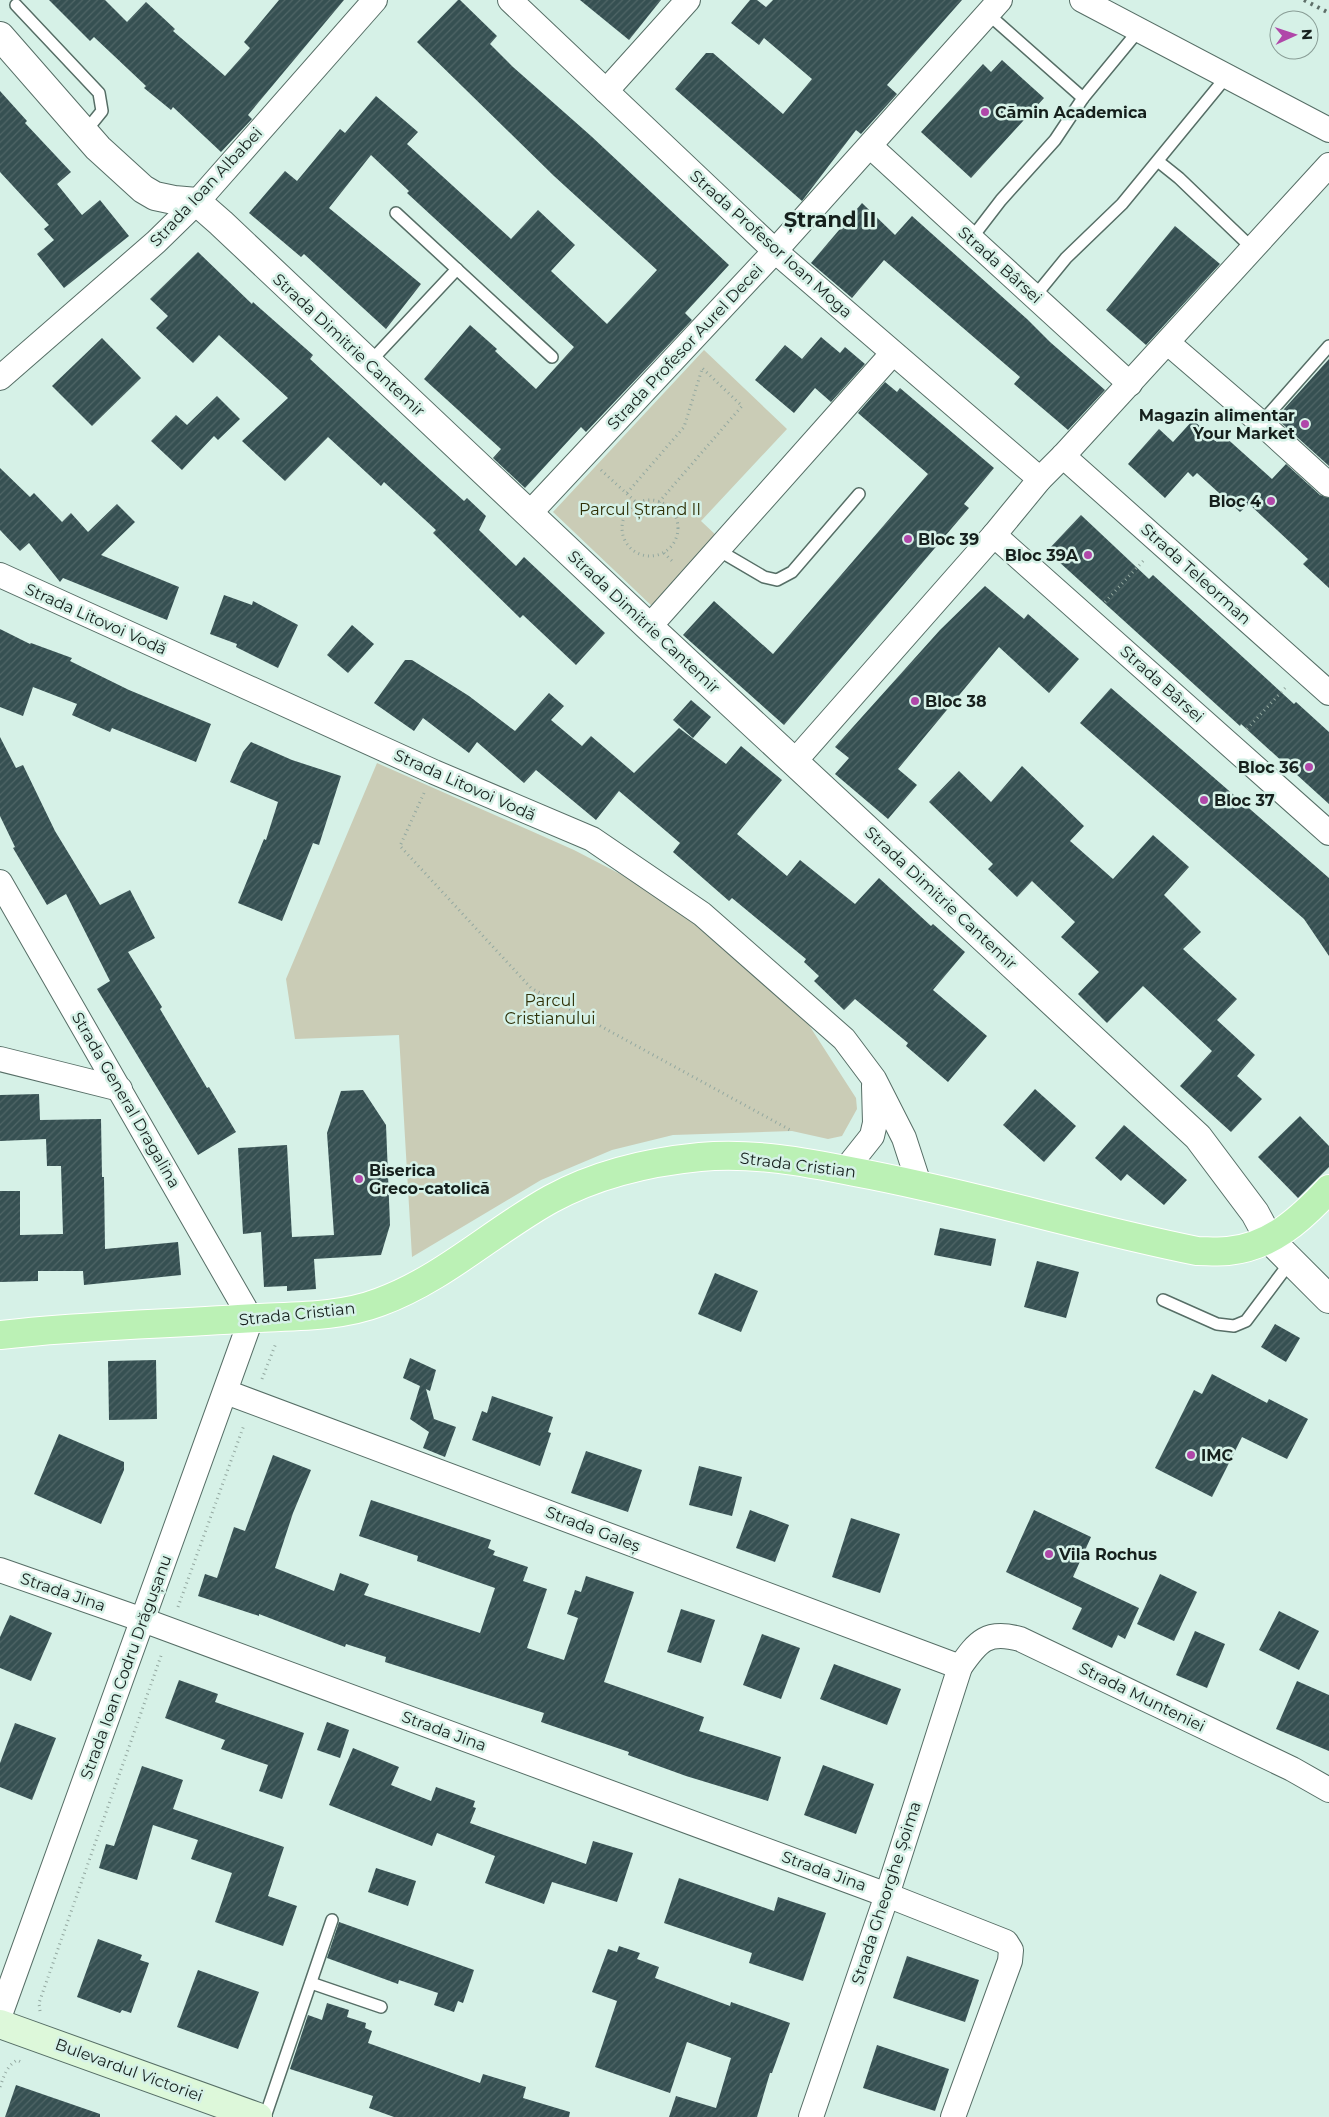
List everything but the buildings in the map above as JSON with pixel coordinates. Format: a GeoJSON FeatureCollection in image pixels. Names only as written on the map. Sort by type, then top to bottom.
{"type":"FeatureCollection","features":[{"type":"Feature","properties":{"kind":"main road","name":"Strada Cristian"},"geometry":{"type":"LineString","coordinates":[[0,1335],[286,1317],[348,1311],[378,1303],[445,1269],[551,1199],[603,1176],[653,1162],[704,1156],[756,1156],[804,1162],[920,1184],[1197,1251],[1228,1251],[1251,1246],[1269,1239],[1300,1219],[1329,1189]]}},
{"type":"Feature","properties":{"kind":"main road","name":"Bulevardul Victoriei"},"geometry":{"type":"LineString","coordinates":[[0,2024],[258,2117]]}},
{"type":"Feature","properties":{"kind":"street","name":"Strada Ioan Albabei"},"geometry":{"type":"LineString","coordinates":[[0,378],[156,242],[197,202],[375,0]]}},
{"type":"Feature","properties":{"kind":"street","name":"Strada Profesor Ioan Moga"},"geometry":{"type":"LineString","coordinates":[[510,0],[775,250],[892,354],[1040,479]]}},
{"type":"Feature","properties":{"kind":"street"},"geometry":{"type":"LineString","coordinates":[[606,91],[688,0]]}},
{"type":"Feature","properties":{"kind":"street"},"geometry":{"type":"LineString","coordinates":[[1082,0],[1329,130]]}},
{"type":"Feature","properties":{"kind":"street","name":"Strada Profesor Aurel Decei"},"geometry":{"type":"LineString","coordinates":[[529,514],[775,250],[994,7]]}},
{"type":"Feature","properties":{"kind":"street"},"geometry":{"type":"LineString","coordinates":[[0,36],[98,148],[143,189],[155,196],[197,202]]}},
{"type":"Feature","properties":{"kind":"street","name":"Strada Bârsei"},"geometry":{"type":"LineString","coordinates":[[870,146],[1130,384]]}},
{"type":"Feature","properties":{"kind":"street"},"geometry":{"type":"LineString","coordinates":[[794,762],[994,535],[1040,479],[1064,456],[1329,165]]}},
{"type":"Feature","properties":{"kind":"street","name":"Strada Dimitrie Cantemir"},"geometry":{"type":"LineString","coordinates":[[197,202],[649,627],[1198,1137],[1255,1212],[1269,1239]]}},
{"type":"Feature","properties":{"kind":"street"},"geometry":{"type":"LineString","coordinates":[[1168,343],[1261,423],[1329,485]]}},
{"type":"Feature","properties":{"kind":"street"},"geometry":{"type":"LineString","coordinates":[[649,627],[892,354]]}},
{"type":"Feature","properties":{"kind":"street","name":"Strada Teleorman"},"geometry":{"type":"LineString","coordinates":[[1064,456],[1329,693]]}},
{"type":"Feature","properties":{"kind":"street","name":"Strada Bârsei"},"geometry":{"type":"LineString","coordinates":[[994,535],[1329,833]]}},
{"type":"Feature","properties":{"kind":"street","name":"Strada Litovoi Vodă"},"geometry":{"type":"LineString","coordinates":[[0,575],[434,772],[592,839],[702,914],[844,1039],[874,1079],[904,1138],[920,1184]]}},
{"type":"Feature","properties":{"kind":"street","name":"Strada General Dragalina"},"geometry":{"type":"LineString","coordinates":[[0,882],[251,1319]]}},
{"type":"Feature","properties":{"kind":"street"},"geometry":{"type":"LineString","coordinates":[[0,1059],[120,1089]]}},
{"type":"Feature","properties":{"kind":"street"},"geometry":{"type":"LineString","coordinates":[[845,1170],[872,1136],[876,1123],[874,1079]]}},
{"type":"Feature","properties":{"kind":"street"},"geometry":{"type":"LineString","coordinates":[[1269,1239],[1329,1299]]}},
{"type":"Feature","properties":{"kind":"street","name":"Strada Ioan Codru Drăgușanu"},"geometry":{"type":"LineString","coordinates":[[0,2015],[251,1319]]}},
{"type":"Feature","properties":{"kind":"street","name":"Strada Galeș"},"geometry":{"type":"LineString","coordinates":[[226,1392],[960,1667]]}},
{"type":"Feature","properties":{"kind":"street","name":"Strada Jina"},"geometry":{"type":"LineString","coordinates":[[0,1570],[143,1620],[887,1895],[1006,1942],[1011,1950],[1010,1961],[953,2117]]}},
{"type":"Feature","properties":{"kind":"street","name":"Strada Munteniei"},"geometry":{"type":"LineString","coordinates":[[960,1667],[975,1646],[987,1639],[1002,1634],[1020,1638],[1292,1769],[1329,1790]]}},
{"type":"Feature","properties":{"kind":"street","name":"Strada Gheorghe Șoima"},"geometry":{"type":"LineString","coordinates":[[810,2117],[887,1895],[960,1667]]}},
{"type":"Feature","properties":{"kind":"lane"},"geometry":{"type":"LineString","coordinates":[[16,5],[99,93],[102,110],[85,132]]}},
{"type":"Feature","properties":{"kind":"lane"},"geometry":{"type":"LineString","coordinates":[[994,7],[1083,98]]}},
{"type":"Feature","properties":{"kind":"lane"},"geometry":{"type":"LineString","coordinates":[[971,239],[1002,200],[1055,140],[1083,98],[1139,30]]}},
{"type":"Feature","properties":{"kind":"lane"},"geometry":{"type":"LineString","coordinates":[[1035,296],[1066,258],[1122,204],[1227,76]]}},
{"type":"Feature","properties":{"kind":"lane"},"geometry":{"type":"LineString","coordinates":[[1158,162],[1179,178],[1253,249]]}},
{"type":"Feature","properties":{"kind":"lane"},"geometry":{"type":"LineString","coordinates":[[396,213],[552,357]]}},
{"type":"Feature","properties":{"kind":"lane"},"geometry":{"type":"LineString","coordinates":[[368,364],[457,269]]}},
{"type":"Feature","properties":{"kind":"lane"},"geometry":{"type":"LineString","coordinates":[[1261,423],[1329,346]]}},
{"type":"Feature","properties":{"kind":"lane"},"geometry":{"type":"LineString","coordinates":[[718,550],[764,577],[777,580],[792,572],[859,494]]}},
{"type":"Feature","properties":{"kind":"lane"},"geometry":{"type":"LineString","coordinates":[[1163,1300],[1217,1324],[1234,1326],[1246,1321],[1291,1261]]}},
{"type":"Feature","properties":{"kind":"lane"},"geometry":{"type":"LineString","coordinates":[[265,2117],[332,1920]]}},
{"type":"Feature","properties":{"kind":"lane"},"geometry":{"type":"LineString","coordinates":[[311,1983],[381,2007]]}},
{"type":"Feature","properties":{"kind":"path"},"geometry":{"type":"LineString","coordinates":[[659,502],[742,406],[682,349]]}},
{"type":"Feature","properties":{"kind":"path"},"geometry":{"type":"LineString","coordinates":[[627,493],[684,426],[702,369]]}},
{"type":"Feature","properties":{"kind":"path"},"geometry":{"type":"LineString","coordinates":[[585,454],[637,503]]}},
{"type":"Feature","properties":{"kind":"path"},"geometry":{"type":"LineString","coordinates":[[650,500],[659,502],[673,512],[678,530],[671,547],[664,553],[655,556],[636,553],[624,540],[622,522],[626,513],[637,503],[650,500]]}},
{"type":"Feature","properties":{"kind":"path"},"geometry":{"type":"LineString","coordinates":[[1089,619],[1160,543]]}},
{"type":"Feature","properties":{"kind":"path"},"geometry":{"type":"LineString","coordinates":[[1232,746],[1302,669]]}},
{"type":"Feature","properties":{"kind":"path"},"geometry":{"type":"LineString","coordinates":[[434,772],[400,846],[531,988],[792,1131]]}},
{"type":"Feature","properties":{"kind":"path"},"geometry":{"type":"LineString","coordinates":[[39,2003],[170,1630],[286,1317]]}},
{"type":"Feature","properties":{"kind":"green space","name":"Parcul Ștrand II"},"geometry":{"type":"Polygon","coordinates":[[[704,350],[787,429],[701,521],[719,538],[654,608],[553,512],[704,350]]]}},
{"type":"Feature","properties":{"kind":"green space","name":"Parcul Cristianului"},"geometry":{"type":"Polygon","coordinates":[[[377,763],[574,850],[628,878],[687,916],[807,1022],[856,1098],[857,1109],[842,1136],[828,1139],[792,1131],[673,1135],[612,1150],[541,1180],[412,1257],[399,1035],[295,1039],[286,979],[377,763]]]}},
{"type":"Feature","properties":{"kind":"railway"},"geometry":{"type":"LineString","coordinates":[[1304,0],[1329,13]]}},
{"type":"Feature","properties":{"kind":"place","name":"Cămin Academica"},"geometry":{"type":"Point","coordinates":[985,112]}},
{"type":"Feature","properties":{"kind":"place","name":"Magazin alimentar Your Market"},"geometry":{"type":"Point","coordinates":[1305,424]}},
{"type":"Feature","properties":{"kind":"place","name":"Bloc 4"},"geometry":{"type":"Point","coordinates":[1271,501]}},
{"type":"Feature","properties":{"kind":"place","name":"Bloc 39"},"geometry":{"type":"Point","coordinates":[908,539]}},
{"type":"Feature","properties":{"kind":"place","name":"Bloc 39A"},"geometry":{"type":"Point","coordinates":[1088,555]}},
{"type":"Feature","properties":{"kind":"place","name":"Bloc 38"},"geometry":{"type":"Point","coordinates":[915,701]}},
{"type":"Feature","properties":{"kind":"place","name":"Bloc 36"},"geometry":{"type":"Point","coordinates":[1309,767]}},
{"type":"Feature","properties":{"kind":"place","name":"Bloc 37"},"geometry":{"type":"Point","coordinates":[1204,800]}},
{"type":"Feature","properties":{"kind":"place","name":"Biserica Greco-catolică"},"geometry":{"type":"Point","coordinates":[359,1179]}},
{"type":"Feature","properties":{"kind":"place","name":"IMC"},"geometry":{"type":"Point","coordinates":[1191,1455]}},
{"type":"Feature","properties":{"kind":"place","name":"Vila Rochus"},"geometry":{"type":"Point","coordinates":[1049,1554]}},
{"type":"Feature","properties":{"kind":"district","name":"Ștrand II"},"geometry":{"type":"Point","coordinates":[830,219]}}]}
